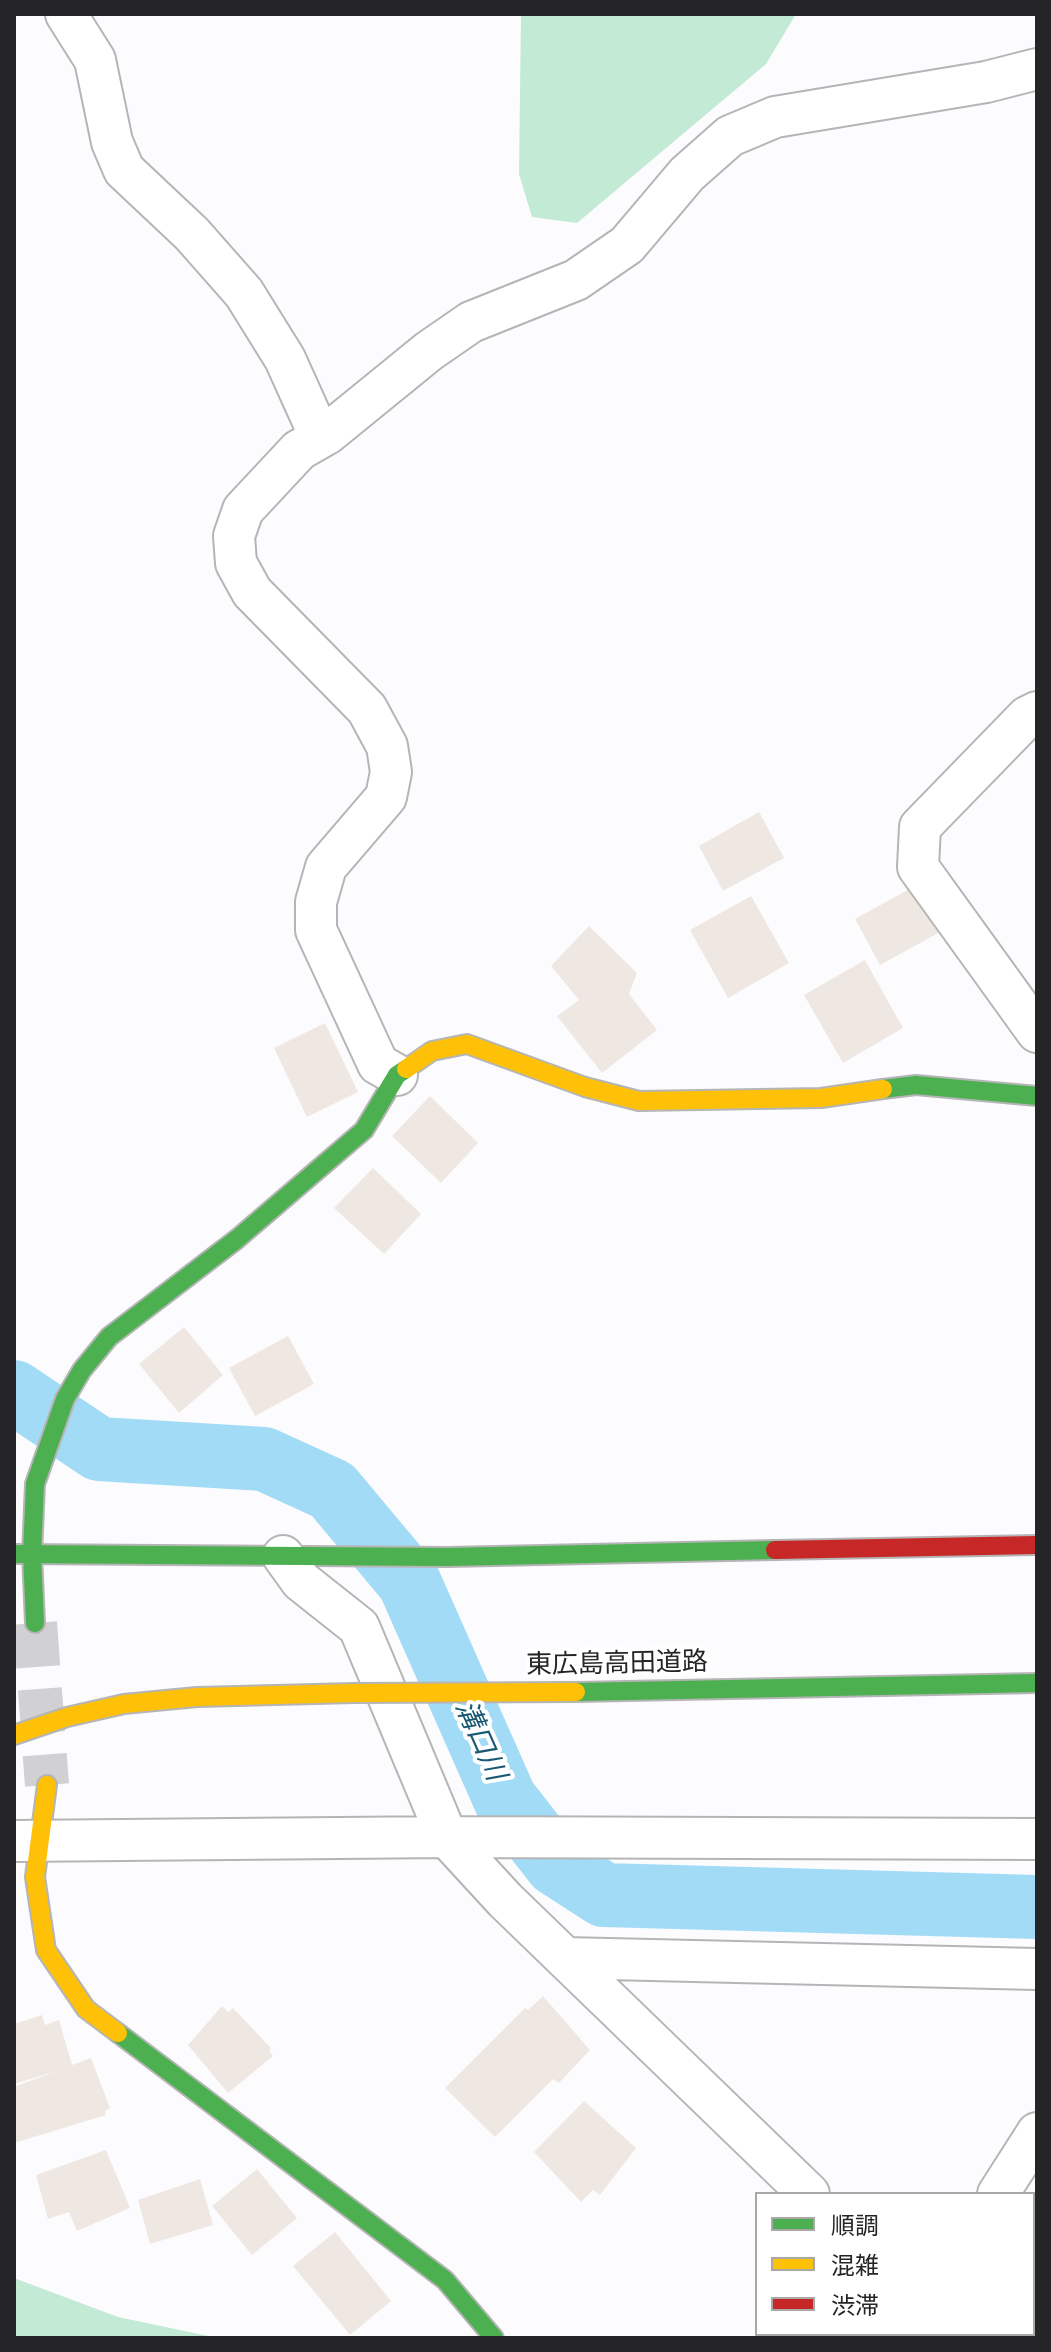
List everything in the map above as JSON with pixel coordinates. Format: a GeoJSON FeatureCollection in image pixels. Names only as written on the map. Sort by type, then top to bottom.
{"type":"FeatureCollection","features":[{"type":"Feature","properties":{"kind":"main road"},"geometry":{"type":"LineString","coordinates":[[35,1623],[23,1554],[30,1469],[82,1370],[109,1337],[237,1239],[364,1130],[397,1075],[432,1051],[467,1044],[585,1087],[639,1101],[821,1098],[916,1085],[1037,1096]]}},
{"type":"Feature","properties":{"kind":"main road"},"geometry":{"type":"LineString","coordinates":[[23,1554],[448,1557],[1037,1545]]}},
{"type":"Feature","properties":{"kind":"main road","name":"東広島高田道路"},"geometry":{"type":"LineString","coordinates":[[14,1735],[124,1704],[197,1697],[1037,1683]]}},
{"type":"Feature","properties":{"kind":"main road"},"geometry":{"type":"LineString","coordinates":[[47,1785],[28,1841],[46,1950],[86,2009],[445,2280],[494,2338]]}},
{"type":"Feature","properties":{"kind":"street"},"geometry":{"type":"LineString","coordinates":[[66,14],[95,60],[112,142],[124,170],[192,234],[244,293],[285,359],[317,430],[327,434]]}},
{"type":"Feature","properties":{"kind":"street"},"geometry":{"type":"LineString","coordinates":[[397,1075],[378,1064],[316,930],[316,902],[326,867],[386,797],[391,772],[387,746],[367,709],[252,592],[236,563],[234,536],[243,510],[299,450],[327,434],[429,351],[471,322],[576,280],[627,245],[687,174],[730,136],[775,117],[986,82],[1037,69]]}},
{"type":"Feature","properties":{"kind":"street"},"geometry":{"type":"LineString","coordinates":[[1037,712],[1027,717],[920,827],[918,867],[1037,1032]]}},
{"type":"Feature","properties":{"kind":"street"},"geometry":{"type":"LineString","coordinates":[[283,1556],[301,1581],[359,1627],[447,1837],[565,1958],[807,2192]]}},
{"type":"Feature","properties":{"kind":"street"},"geometry":{"type":"LineString","coordinates":[[28,1841],[447,1837],[1037,1839]]}},
{"type":"Feature","properties":{"kind":"street"},"geometry":{"type":"LineString","coordinates":[[565,1958],[1037,1969]]}},
{"type":"Feature","properties":{"kind":"street"},"geometry":{"type":"LineString","coordinates":[[999,2192],[1037,2133]]}},
{"type":"Feature","properties":{"kind":"green space"},"geometry":{"type":"Polygon","coordinates":[[[521,14],[796,14],[766,64],[577,223],[532,217],[519,174],[521,14]]]}},
{"type":"Feature","properties":{"kind":"green space"},"geometry":{"type":"Polygon","coordinates":[[[14,2278],[118,2317],[218,2338],[14,2338],[14,2278]]]}},
{"type":"Feature","properties":{"kind":"building"},"geometry":{"type":"Polygon","coordinates":[[[759,812],[784,858],[723,891],[699,846],[759,812]]]}},
{"type":"Feature","properties":{"kind":"building"},"geometry":{"type":"Polygon","coordinates":[[[915,886],[940,932],[880,965],[855,919],[915,886]]]}},
{"type":"Feature","properties":{"kind":"building"},"geometry":{"type":"Polygon","coordinates":[[[751,896],[789,963],[728,998],[690,930],[751,896]]]}},
{"type":"Feature","properties":{"kind":"building"},"geometry":{"type":"Polygon","coordinates":[[[589,926],[637,973],[629,994],[657,1030],[602,1073],[557,1016],[579,1000],[551,966],[589,926]]]}},
{"type":"Feature","properties":{"kind":"building"},"geometry":{"type":"Polygon","coordinates":[[[865,960],[903,1028],[843,1063],[804,995],[865,960]]]}},
{"type":"Feature","properties":{"kind":"building"},"geometry":{"type":"Polygon","coordinates":[[[325,1023],[358,1092],[307,1117],[274,1048],[325,1023]]]}},
{"type":"Feature","properties":{"kind":"building"},"geometry":{"type":"Polygon","coordinates":[[[430,1096],[478,1143],[441,1183],[392,1136],[430,1096]]]}},
{"type":"Feature","properties":{"kind":"building"},"geometry":{"type":"Polygon","coordinates":[[[373,1168],[421,1214],[384,1254],[334,1208],[373,1168]]]}},
{"type":"Feature","properties":{"kind":"building"},"geometry":{"type":"Polygon","coordinates":[[[184,1327],[223,1375],[179,1413],[139,1364],[184,1327]]]}},
{"type":"Feature","properties":{"kind":"building"},"geometry":{"type":"Polygon","coordinates":[[[288,1336],[314,1384],[255,1416],[229,1368],[288,1336]]]}},
{"type":"Feature","properties":{"kind":"building"},"geometry":{"type":"Polygon","coordinates":[[[543,1996],[590,2050],[559,2083],[553,2079],[495,2137],[445,2088],[525,2008],[528,2010],[543,1996]]]}},
{"type":"Feature","properties":{"kind":"building"},"geometry":{"type":"Polygon","coordinates":[[[222,2006],[228,2012],[233,2008],[271,2048],[269,2051],[273,2056],[228,2093],[188,2045],[222,2006]]]}},
{"type":"Feature","properties":{"kind":"building"},"geometry":{"type":"Polygon","coordinates":[[[42,2015],[45,2025],[59,2020],[72,2065],[91,2058],[110,2108],[105,2111],[106,2115],[14,2143],[14,2087],[54,2072],[14,2084],[14,2024],[42,2015]]]}},
{"type":"Feature","properties":{"kind":"building"},"geometry":{"type":"Polygon","coordinates":[[[584,2101],[636,2148],[600,2195],[593,2190],[581,2202],[534,2152],[584,2101]]]}},
{"type":"Feature","properties":{"kind":"building"},"geometry":{"type":"Polygon","coordinates":[[[106,2150],[130,2208],[77,2231],[69,2212],[48,2219],[36,2175],[106,2150]]]}},
{"type":"Feature","properties":{"kind":"building"},"geometry":{"type":"Polygon","coordinates":[[[257,2169],[297,2218],[252,2255],[212,2206],[257,2169]]]}},
{"type":"Feature","properties":{"kind":"building"},"geometry":{"type":"Polygon","coordinates":[[[200,2179],[213,2225],[150,2244],[138,2200],[200,2179]]]}},
{"type":"Feature","properties":{"kind":"building"},"geometry":{"type":"Polygon","coordinates":[[[335,2232],[391,2301],[350,2335],[293,2266],[335,2232]]]}},
{"type":"Feature","properties":{"kind":"waterway","name":"溝口川"},"geometry":{"type":"LineString","coordinates":[[14,1392],[99,1449],[264,1459],[332,1490],[409,1582],[505,1799],[556,1864],[604,1895],[1037,1907]]}},
{"type":"Feature","properties":{"kind":"tunnel"},"geometry":{"type":"LineString","coordinates":[[35,1623],[47,1785]]}},
{"type":"Feature","properties":{"kind":"traffic: fast"},"geometry":{"type":"LineString","coordinates":[[35,1623],[32,1554],[35,1484],[65,1399],[82,1370],[109,1337],[237,1239],[364,1130],[397,1075],[406,1069]]}},
{"type":"Feature","properties":{"kind":"traffic: fast"},"geometry":{"type":"LineString","coordinates":[[883,1089],[916,1085],[1037,1096]]}},
{"type":"Feature","properties":{"kind":"traffic: fast"},"geometry":{"type":"LineString","coordinates":[[14,1554],[448,1557],[775,1550]]}},
{"type":"Feature","properties":{"kind":"traffic: fast"},"geometry":{"type":"LineString","coordinates":[[576,1692],[1037,1683]]}},
{"type":"Feature","properties":{"kind":"traffic: fast"},"geometry":{"type":"LineString","coordinates":[[118,2033],[445,2280],[494,2338]]}},
{"type":"Feature","properties":{"kind":"traffic: slow"},"geometry":{"type":"LineString","coordinates":[[406,1069],[432,1051],[467,1044],[585,1087],[639,1101],[821,1098],[883,1089]]}},
{"type":"Feature","properties":{"kind":"traffic: slow"},"geometry":{"type":"LineString","coordinates":[[354,1693],[576,1692]]}},
{"type":"Feature","properties":{"kind":"traffic: slow"},"geometry":{"type":"LineString","coordinates":[[14,1735],[67,1717],[124,1704],[197,1697],[354,1693]]}},
{"type":"Feature","properties":{"kind":"traffic: slow"},"geometry":{"type":"LineString","coordinates":[[47,1785],[35,1877],[46,1950],[86,2009],[118,2033]]}},
{"type":"Feature","properties":{"kind":"traffic: jam"},"geometry":{"type":"LineString","coordinates":[[775,1550],[1037,1545]]}}]}
